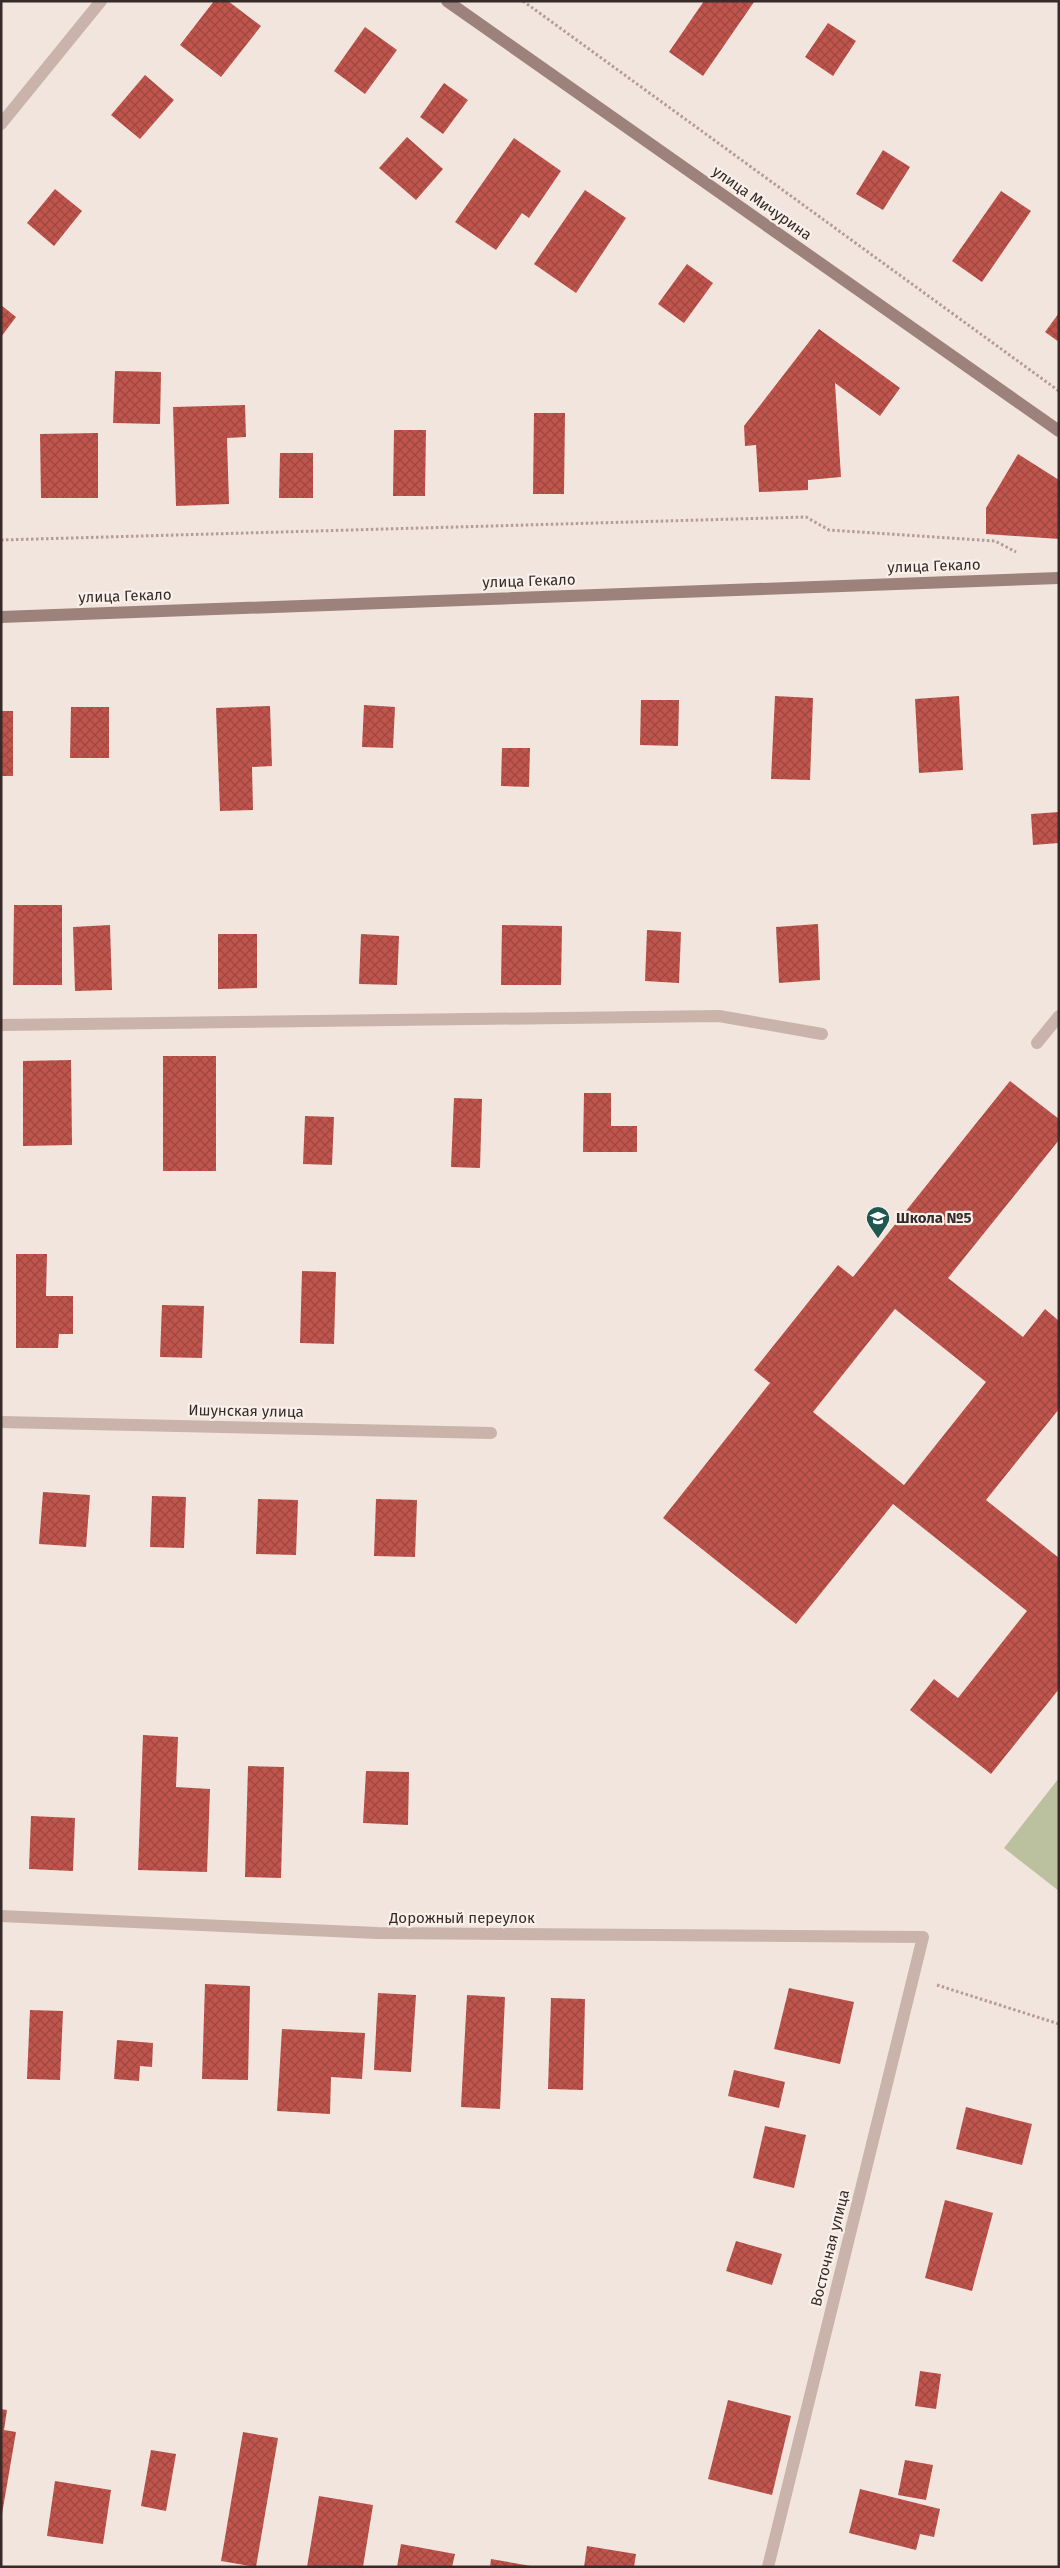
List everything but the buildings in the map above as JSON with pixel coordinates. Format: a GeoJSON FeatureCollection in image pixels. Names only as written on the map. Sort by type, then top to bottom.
{"type":"FeatureCollection","features":[{"type":"Feature","properties":{"kind":"main road","name":"улица Мичурина"},"geometry":{"type":"LineString","coordinates":[[447,1],[1059,431]]}},
{"type":"Feature","properties":{"kind":"main road","name":"улица Гекало"},"geometry":{"type":"LineString","coordinates":[[1,617],[1059,578]]}},
{"type":"Feature","properties":{"kind":"street"},"geometry":{"type":"LineString","coordinates":[[1,124],[101,1]]}},
{"type":"Feature","properties":{"kind":"street"},"geometry":{"type":"LineString","coordinates":[[1,1024],[719,1016],[822,1034]]}},
{"type":"Feature","properties":{"kind":"street"},"geometry":{"type":"LineString","coordinates":[[1037,1043],[1059,1016]]}},
{"type":"Feature","properties":{"kind":"street","name":"Ишунская улица"},"geometry":{"type":"LineString","coordinates":[[1,1422],[491,1433]]}},
{"type":"Feature","properties":{"kind":"street","name":"Дорожный переулок"},"geometry":{"type":"LineString","coordinates":[[1,1916],[377,1933],[923,1937]]}},
{"type":"Feature","properties":{"kind":"street","name":"Восточная улица"},"geometry":{"type":"LineString","coordinates":[[768,2567],[923,1937]]}},
{"type":"Feature","properties":{"kind":"path"},"geometry":{"type":"LineString","coordinates":[[523,1],[1059,391]]}},
{"type":"Feature","properties":{"kind":"path"},"geometry":{"type":"LineString","coordinates":[[1,540],[806,517],[830,530],[995,541],[1019,554]]}},
{"type":"Feature","properties":{"kind":"path"},"geometry":{"type":"LineString","coordinates":[[913,1978],[1059,2024]]}},
{"type":"Feature","properties":{"kind":"green space"},"geometry":{"type":"Polygon","coordinates":[[[1059,1778],[1059,1891],[1004,1848],[1059,1778]]]}},
{"type":"Feature","properties":{"kind":"place","name":"Школа №5"},"geometry":{"type":"Point","coordinates":[878,1239]}}]}
